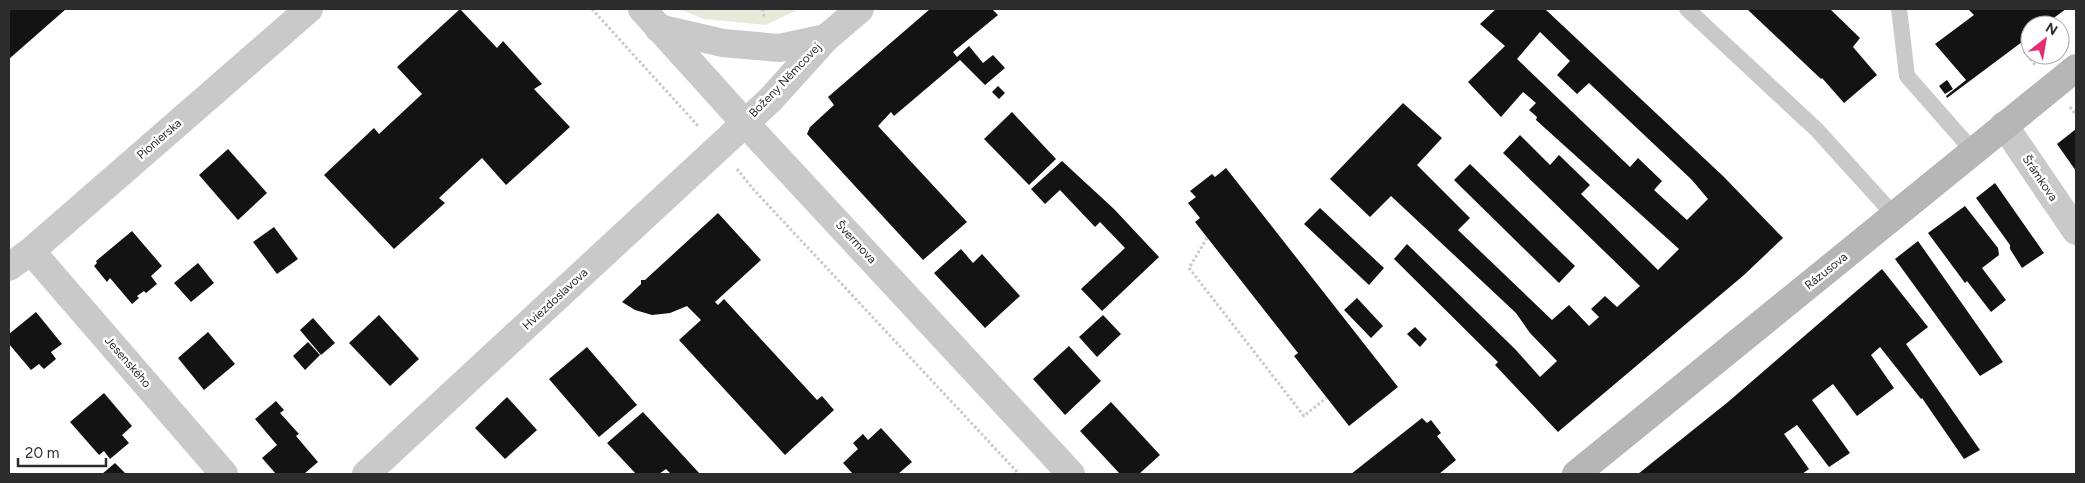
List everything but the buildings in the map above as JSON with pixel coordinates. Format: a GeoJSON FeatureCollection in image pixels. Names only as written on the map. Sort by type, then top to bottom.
{"type":"FeatureCollection","features":[{"type":"Feature","properties":{"kind":"main road","name":"Rázusova"},"geometry":{"type":"LineString","coordinates":[[1576,474],[2076,68]]}},
{"type":"Feature","properties":{"kind":"street","name":"Pionierska"},"geometry":{"type":"LineString","coordinates":[[9,267],[31,251],[308,9]]}},
{"type":"Feature","properties":{"kind":"street","name":"Boženy Němcovej"},"geometry":{"type":"LineString","coordinates":[[744,122],[770,100],[826,38],[860,9]]}},
{"type":"Feature","properties":{"kind":"street","name":"Boženy Němcovej"},"geometry":{"type":"LineString","coordinates":[[650,18],[723,43],[779,48],[826,38]]}},
{"type":"Feature","properties":{"kind":"street","name":"Švermova"},"geometry":{"type":"LineString","coordinates":[[650,18],[1071,474]]}},
{"type":"Feature","properties":{"kind":"street","name":"Hviezdoslavova"},"geometry":{"type":"LineString","coordinates":[[366,474],[744,122]]}},
{"type":"Feature","properties":{"kind":"street","name":"Šrámkova"},"geometry":{"type":"LineString","coordinates":[[2004,125],[2076,231]]}},
{"type":"Feature","properties":{"kind":"street","name":"Jesenského"},"geometry":{"type":"LineString","coordinates":[[31,251],[224,474]]}},
{"type":"Feature","properties":{"kind":"lane"},"geometry":{"type":"LineString","coordinates":[[1687,9],[1817,130],[1894,215]]}},
{"type":"Feature","properties":{"kind":"lane"},"geometry":{"type":"LineString","coordinates":[[1899,9],[1907,76],[1973,151]]}},
{"type":"Feature","properties":{"kind":"path"},"geometry":{"type":"LineString","coordinates":[[592,9],[754,190],[1019,474]]}},
{"type":"Feature","properties":{"kind":"path"},"geometry":{"type":"LineString","coordinates":[[2036,65],[2039,69]]}},
{"type":"Feature","properties":{"kind":"path"},"geometry":{"type":"LineString","coordinates":[[1207,238],[1189,268],[1304,416],[1326,398]]}},
{"type":"Feature","properties":{"kind":"green space"},"geometry":{"type":"Polygon","coordinates":[[[679,9],[799,9],[766,25],[704,19],[679,9]]]}}]}
